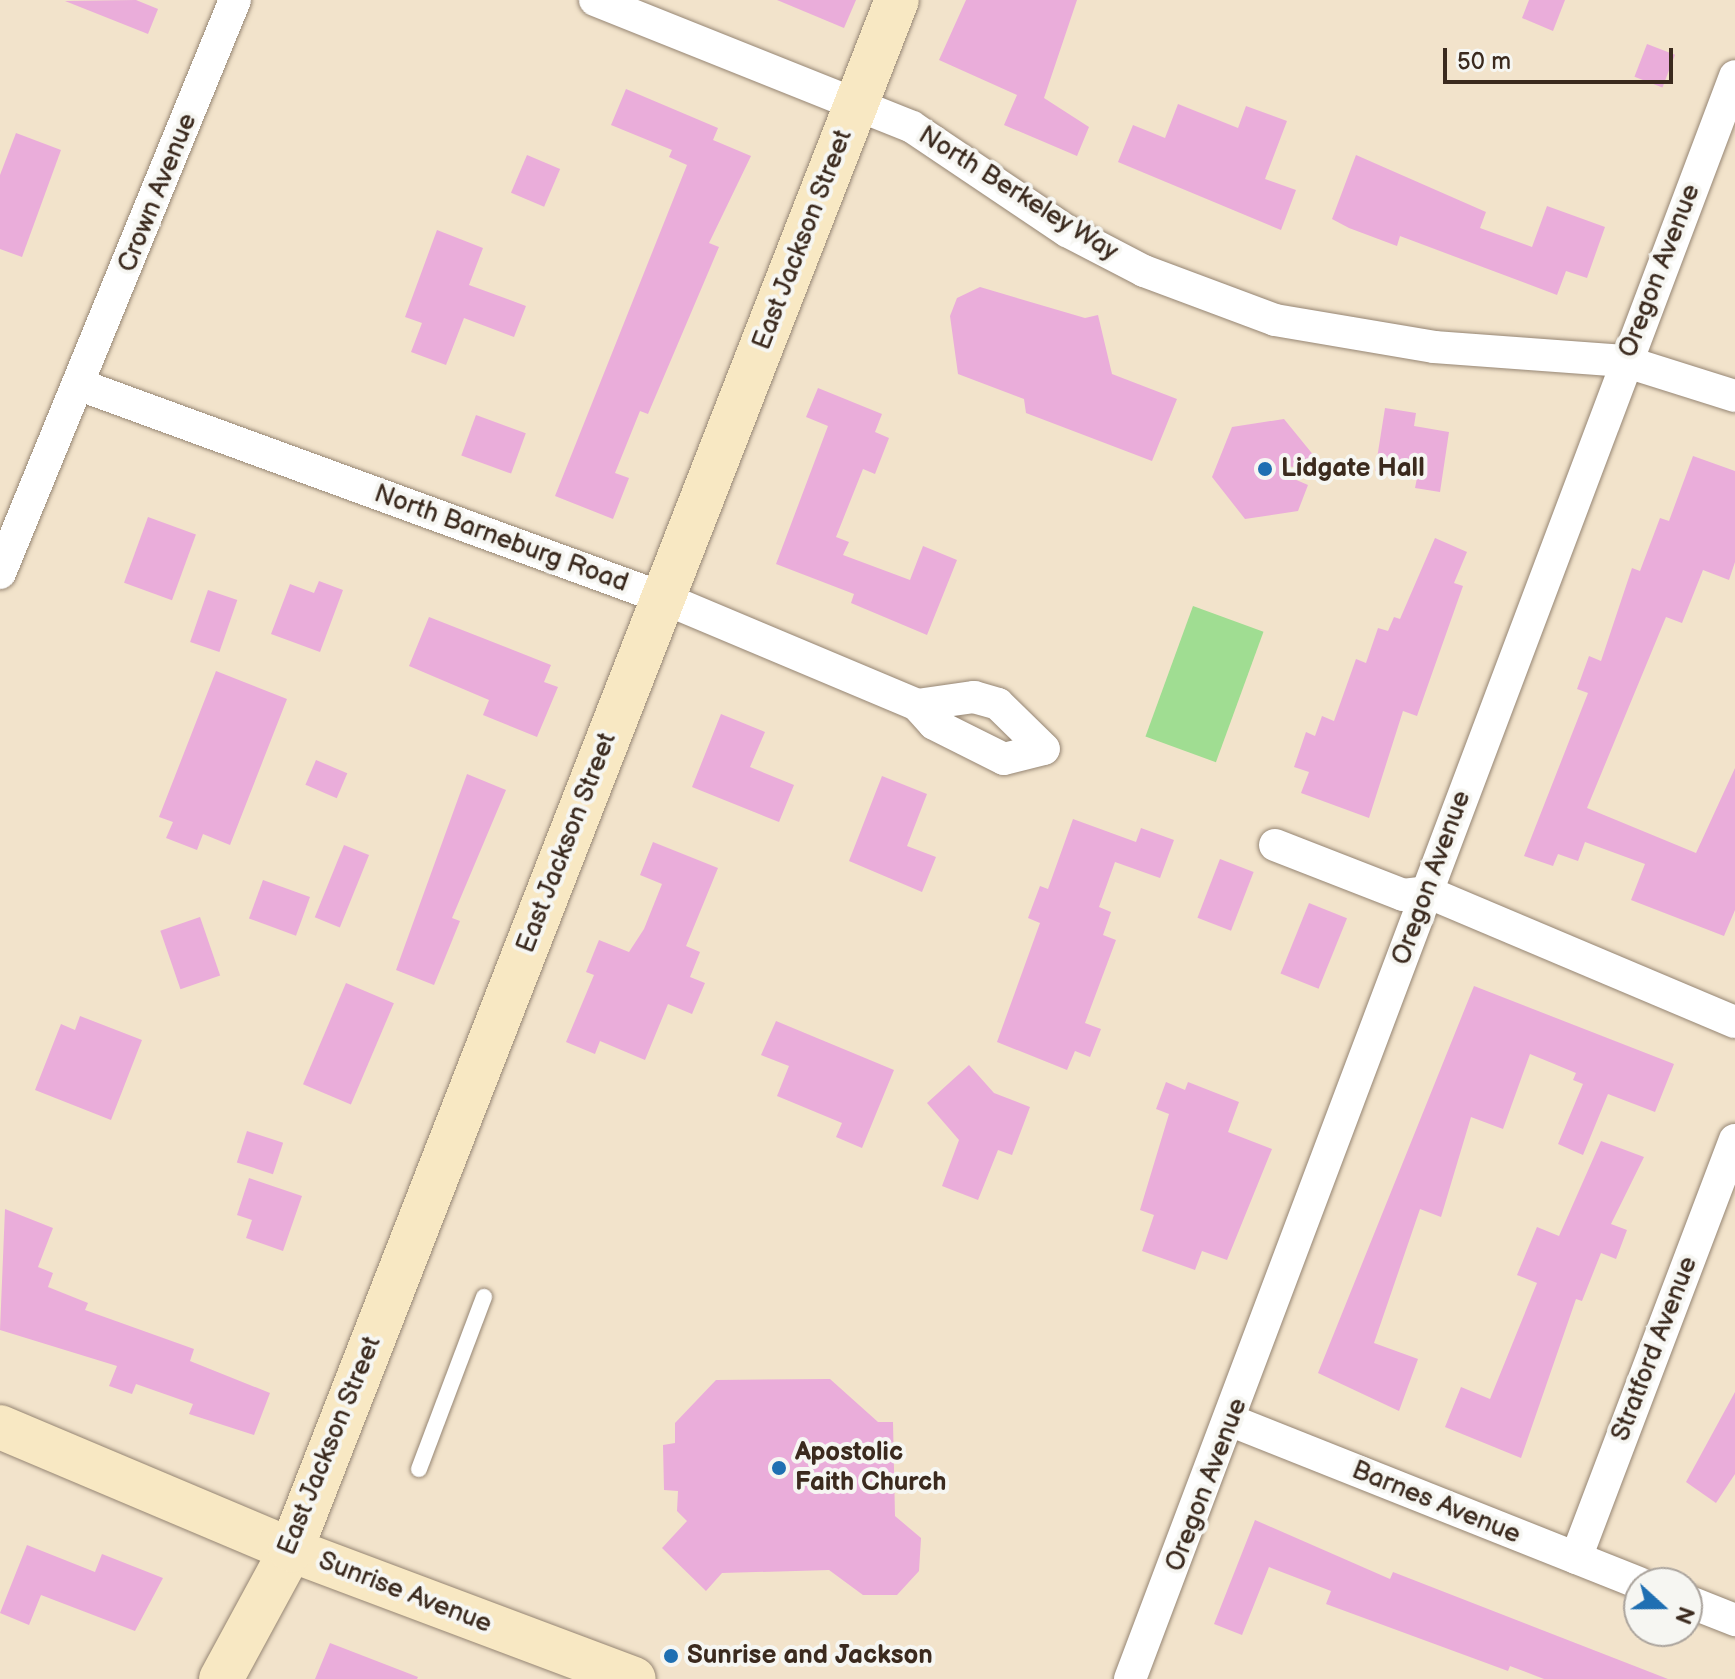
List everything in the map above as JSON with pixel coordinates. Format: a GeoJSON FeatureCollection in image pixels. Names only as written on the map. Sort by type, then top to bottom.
{"type":"FeatureCollection","features":[{"type":"Feature","properties":{"kind":"street","name":"Crown Avenue"},"geometry":{"type":"LineString","coordinates":[[0,573],[80,385],[235,0]]}},
{"type":"Feature","properties":{"kind":"street","name":"North Berkeley Way"},"geometry":{"type":"LineString","coordinates":[[595,0],[912,127],[1067,231],[1144,271],[1275,320],[1434,347],[1624,361],[1735,396]]}},
{"type":"Feature","properties":{"kind":"street","name":"East Jackson Street"},"geometry":{"type":"LineString","coordinates":[[221,1679],[291,1550],[897,0]]}},
{"type":"Feature","properties":{"kind":"street","name":"Oregon Avenue"},"geometry":{"type":"LineString","coordinates":[[1130,1679],[1232,1421],[1624,361],[1735,76]]}},
{"type":"Feature","properties":{"kind":"street","name":"North Barneburg Road"},"geometry":{"type":"LineString","coordinates":[[80,385],[663,598],[917,705]]}},
{"type":"Feature","properties":{"kind":"street"},"geometry":{"type":"LineString","coordinates":[[1275,845],[1403,895],[1427,892],[1735,1022]]}},
{"type":"Feature","properties":{"kind":"street","name":"Stratford Avenue"},"geometry":{"type":"LineString","coordinates":[[1576,1558],[1735,1140]]}},
{"type":"Feature","properties":{"kind":"street","name":"Barnes Avenue"},"geometry":{"type":"LineString","coordinates":[[1232,1421],[1623,1577]]}},
{"type":"Feature","properties":{"kind":"street","name":"Sunrise Avenue"},"geometry":{"type":"LineString","coordinates":[[0,1427],[291,1550],[634,1679]]}},
{"type":"Feature","properties":{"kind":"street"},"geometry":{"type":"LineString","coordinates":[[1703,1607],[1735,1620]]}},
{"type":"Feature","properties":{"kind":"lane"},"geometry":{"type":"LineString","coordinates":[[419,1469],[484,1297]]}},
{"type":"Feature","properties":{"kind":"green space"},"geometry":{"type":"Polygon","coordinates":[[[1193,606],[1263,632],[1216,762],[1145,737],[1193,606]]]}},
{"type":"Feature","properties":{"kind":"building"},"geometry":{"type":"Polygon","coordinates":[[[136,0],[158,9],[148,34],[65,1],[136,0]]]}},
{"type":"Feature","properties":{"kind":"building"},"geometry":{"type":"Polygon","coordinates":[[[777,0],[856,0],[844,28],[777,0]]]}},
{"type":"Feature","properties":{"kind":"building"},"geometry":{"type":"Polygon","coordinates":[[[966,0],[1077,0],[1044,98],[1089,127],[1077,156],[1004,125],[1017,95],[939,60],[966,0]]]}},
{"type":"Feature","properties":{"kind":"building"},"geometry":{"type":"Polygon","coordinates":[[[1529,0],[1565,0],[1553,31],[1522,18],[1529,0]]]}},
{"type":"Feature","properties":{"kind":"building"},"geometry":{"type":"Polygon","coordinates":[[[1647,44],[1675,55],[1662,87],[1634,77],[1647,44]]]}},
{"type":"Feature","properties":{"kind":"building"},"geometry":{"type":"Polygon","coordinates":[[[626,89],[718,128],[713,140],[751,156],[709,243],[719,247],[648,414],[640,411],[615,473],[629,478],[613,519],[555,496],[687,165],[669,157],[672,150],[611,125],[626,89]]]}},
{"type":"Feature","properties":{"kind":"building"},"geometry":{"type":"Polygon","coordinates":[[[1178,104],[1238,128],[1246,106],[1287,121],[1265,179],[1296,190],[1281,230],[1118,162],[1133,125],[1165,138],[1178,104]]]}},
{"type":"Feature","properties":{"kind":"building"},"geometry":{"type":"Polygon","coordinates":[[[16,133],[61,150],[22,257],[0,249],[0,175],[16,133]]]}},
{"type":"Feature","properties":{"kind":"building"},"geometry":{"type":"Polygon","coordinates":[[[527,155],[560,169],[544,207],[511,193],[527,155]]]}},
{"type":"Feature","properties":{"kind":"building"},"geometry":{"type":"Polygon","coordinates":[[[1356,155],[1486,212],[1480,228],[1532,247],[1547,206],[1605,227],[1587,278],[1566,271],[1557,295],[1400,236],[1397,246],[1332,219],[1356,155]]]}},
{"type":"Feature","properties":{"kind":"building"},"geometry":{"type":"Polygon","coordinates":[[[437,230],[483,248],[469,285],[526,306],[514,337],[464,318],[446,365],[411,352],[422,323],[405,317],[437,230]]]}},
{"type":"Feature","properties":{"kind":"building"},"geometry":{"type":"Polygon","coordinates":[[[980,287],[1085,318],[1098,315],[1112,374],[1177,399],[1152,461],[1026,413],[1024,399],[958,374],[950,316],[957,298],[980,287]]]}},
{"type":"Feature","properties":{"kind":"building"},"geometry":{"type":"Polygon","coordinates":[[[818,388],[882,414],[875,432],[889,438],[875,474],[863,469],[836,537],[849,542],[843,555],[910,580],[923,546],[957,560],[927,635],[851,603],[854,594],[776,564],[828,426],[806,417],[818,388]]]}},
{"type":"Feature","properties":{"kind":"building"},"geometry":{"type":"Polygon","coordinates":[[[1385,408],[1416,413],[1414,426],[1449,432],[1440,492],[1415,488],[1417,478],[1375,471],[1385,408]]]}},
{"type":"Feature","properties":{"kind":"building"},"geometry":{"type":"Polygon","coordinates":[[[476,415],[526,433],[511,474],[461,455],[476,415]]]}},
{"type":"Feature","properties":{"kind":"building","name":"Lidgate Hall"},"geometry":{"type":"Polygon","coordinates":[[[1284,419],[1328,473],[1287,466],[1285,475],[1308,485],[1298,511],[1245,519],[1212,477],[1232,427],[1284,419]]]}},
{"type":"Feature","properties":{"kind":"building"},"geometry":{"type":"Polygon","coordinates":[[[1693,456],[1735,471],[1735,562],[1729,580],[1703,570],[1682,623],[1666,617],[1587,808],[1696,853],[1735,768],[1735,910],[1724,936],[1631,900],[1645,864],[1585,842],[1578,861],[1558,854],[1553,866],[1524,856],[1588,693],[1577,689],[1589,656],[1601,661],[1632,568],[1640,571],[1660,518],[1669,521],[1693,456]]]}},
{"type":"Feature","properties":{"kind":"building"},"geometry":{"type":"Polygon","coordinates":[[[148,517],[196,534],[172,600],[124,583],[148,517]]]}},
{"type":"Feature","properties":{"kind":"building"},"geometry":{"type":"Polygon","coordinates":[[[1435,538],[1467,552],[1454,583],[1463,586],[1417,716],[1403,711],[1369,818],[1301,793],[1309,772],[1294,767],[1306,732],[1315,736],[1322,716],[1334,721],[1356,659],[1366,663],[1378,628],[1388,631],[1394,617],[1400,619],[1435,538]]]}},
{"type":"Feature","properties":{"kind":"building"},"geometry":{"type":"Polygon","coordinates":[[[319,581],[343,590],[320,652],[271,634],[290,584],[314,593],[319,581]]]}},
{"type":"Feature","properties":{"kind":"building"},"geometry":{"type":"Polygon","coordinates":[[[208,590],[237,600],[219,652],[190,642],[208,590]]]}},
{"type":"Feature","properties":{"kind":"building"},"geometry":{"type":"Polygon","coordinates":[[[429,617],[551,665],[544,682],[558,687],[537,737],[483,715],[489,700],[409,666],[429,617]]]}},
{"type":"Feature","properties":{"kind":"building"},"geometry":{"type":"Polygon","coordinates":[[[216,671],[287,699],[230,845],[203,834],[197,850],[166,838],[173,822],[159,817],[216,671]]]}},
{"type":"Feature","properties":{"kind":"building"},"geometry":{"type":"Polygon","coordinates":[[[721,714],[765,732],[750,767],[794,785],[779,822],[692,787],[721,714]]]}},
{"type":"Feature","properties":{"kind":"building"},"geometry":{"type":"Polygon","coordinates":[[[316,760],[347,773],[337,798],[305,785],[316,760]]]}},
{"type":"Feature","properties":{"kind":"building"},"geometry":{"type":"Polygon","coordinates":[[[467,774],[506,790],[452,918],[460,921],[434,985],[396,970],[467,774]]]}},
{"type":"Feature","properties":{"kind":"building"},"geometry":{"type":"Polygon","coordinates":[[[882,776],[927,794],[907,846],[936,857],[922,892],[849,861],[882,776]]]}},
{"type":"Feature","properties":{"kind":"building"},"geometry":{"type":"Polygon","coordinates":[[[1073,819],[1136,842],[1141,828],[1174,840],[1160,878],[1115,862],[1099,907],[1111,912],[1103,935],[1116,940],[1085,1023],[1101,1029],[1090,1057],[1075,1051],[1067,1070],[997,1042],[1040,923],[1028,918],[1040,886],[1048,889],[1073,819]]]}},
{"type":"Feature","properties":{"kind":"building"},"geometry":{"type":"Polygon","coordinates":[[[653,842],[718,868],[686,946],[700,952],[690,977],[705,983],[692,1014],[668,1004],[645,1060],[600,1041],[595,1054],[566,1042],[594,975],[586,972],[599,940],[629,952],[644,929],[662,884],[640,875],[653,842]]]}},
{"type":"Feature","properties":{"kind":"building"},"geometry":{"type":"Polygon","coordinates":[[[344,845],[369,855],[340,927],[315,917],[344,845]]]}},
{"type":"Feature","properties":{"kind":"building"},"geometry":{"type":"Polygon","coordinates":[[[1220,859],[1254,872],[1231,931],[1197,918],[1220,859]]]}},
{"type":"Feature","properties":{"kind":"building"},"geometry":{"type":"Polygon","coordinates":[[[263,880],[310,897],[296,936],[249,919],[263,880]]]}},
{"type":"Feature","properties":{"kind":"building"},"geometry":{"type":"Polygon","coordinates":[[[1309,903],[1347,918],[1319,989],[1281,973],[1309,903]]]}},
{"type":"Feature","properties":{"kind":"building"},"geometry":{"type":"Polygon","coordinates":[[[200,917],[220,976],[180,989],[160,931],[200,917]]]}},
{"type":"Feature","properties":{"kind":"building"},"geometry":{"type":"Polygon","coordinates":[[[346,983],[394,1003],[351,1105],[303,1084],[346,983]]]}},
{"type":"Feature","properties":{"kind":"building"},"geometry":{"type":"Polygon","coordinates":[[[1474,986],[1674,1064],[1655,1112],[1608,1094],[1583,1155],[1558,1144],[1583,1084],[1573,1080],[1576,1073],[1530,1054],[1503,1129],[1471,1117],[1441,1217],[1420,1209],[1374,1343],[1418,1359],[1399,1411],[1318,1373],[1474,986]]]}},
{"type":"Feature","properties":{"kind":"building"},"geometry":{"type":"Polygon","coordinates":[[[80,1016],[142,1040],[111,1120],[35,1090],[61,1024],[75,1030],[80,1016]]]}},
{"type":"Feature","properties":{"kind":"building"},"geometry":{"type":"Polygon","coordinates":[[[776,1021],[894,1070],[862,1148],[836,1137],[842,1123],[777,1096],[789,1066],[761,1055],[776,1021]]]}},
{"type":"Feature","properties":{"kind":"building"},"geometry":{"type":"Polygon","coordinates":[[[969,1065],[994,1093],[1030,1107],[1012,1155],[998,1150],[978,1200],[942,1186],[959,1140],[927,1103],[969,1065]]]}},
{"type":"Feature","properties":{"kind":"building"},"geometry":{"type":"Polygon","coordinates":[[[1166,1082],[1185,1090],[1188,1082],[1239,1102],[1228,1132],[1272,1149],[1227,1260],[1202,1251],[1195,1270],[1142,1251],[1154,1215],[1140,1210],[1169,1114],[1156,1109],[1166,1082]]]}},
{"type":"Feature","properties":{"kind":"building"},"geometry":{"type":"Polygon","coordinates":[[[247,1131],[283,1143],[273,1174],[237,1162],[247,1131]]]}},
{"type":"Feature","properties":{"kind":"building"},"geometry":{"type":"Polygon","coordinates":[[[1601,1141],[1644,1157],[1611,1224],[1627,1230],[1616,1259],[1601,1253],[1582,1301],[1576,1299],[1521,1458],[1445,1427],[1461,1387],[1490,1399],[1537,1283],[1517,1275],[1537,1227],[1559,1236],[1601,1141]]]}},
{"type":"Feature","properties":{"kind":"building"},"geometry":{"type":"Polygon","coordinates":[[[249,1178],[302,1196],[283,1251],[246,1238],[252,1220],[237,1215],[249,1178]]]}},
{"type":"Feature","properties":{"kind":"building"},"geometry":{"type":"Polygon","coordinates":[[[5,1209],[53,1228],[38,1267],[53,1273],[48,1287],[88,1303],[85,1310],[194,1349],[190,1361],[270,1393],[254,1435],[189,1414],[193,1404],[136,1384],[132,1394],[109,1386],[117,1366],[0,1330],[5,1209]]]}},
{"type":"Feature","properties":{"kind":"building","name":"Apostolic Faith Church"},"geometry":{"type":"Polygon","coordinates":[[[830,1379],[878,1422],[893,1422],[895,1516],[921,1538],[919,1571],[897,1595],[863,1595],[829,1570],[722,1573],[706,1591],[662,1548],[687,1521],[677,1511],[678,1491],[664,1490],[663,1445],[675,1443],[675,1423],[716,1380],[830,1379]]]}},
{"type":"Feature","properties":{"kind":"building"},"geometry":{"type":"Polygon","coordinates":[[[1735,1392],[1735,1474],[1716,1503],[1686,1482],[1735,1392]]]}},
{"type":"Feature","properties":{"kind":"building"},"geometry":{"type":"Polygon","coordinates":[[[1255,1520],[1390,1579],[1393,1572],[1668,1679],[1544,1679],[1510,1666],[1508,1671],[1326,1604],[1331,1591],[1269,1567],[1242,1635],[1214,1624],[1255,1520]]]}},
{"type":"Feature","properties":{"kind":"building"},"geometry":{"type":"Polygon","coordinates":[[[27,1545],[95,1572],[102,1554],[163,1578],[135,1631],[41,1595],[29,1625],[0,1613],[27,1545]]]}},
{"type":"Feature","properties":{"kind":"building"},"geometry":{"type":"Polygon","coordinates":[[[330,1643],[418,1677],[315,1679],[330,1643]]]}},
{"type":"Feature","properties":{"kind":"place","name":"Lidgate Hall"},"geometry":{"type":"Point","coordinates":[1265,469]}},
{"type":"Feature","properties":{"kind":"place","name":"Apostolic Faith Church"},"geometry":{"type":"Point","coordinates":[779,1468]}},
{"type":"Feature","properties":{"kind":"place","name":"Sunrise and Jackson"},"geometry":{"type":"Point","coordinates":[671,1656]}}]}
